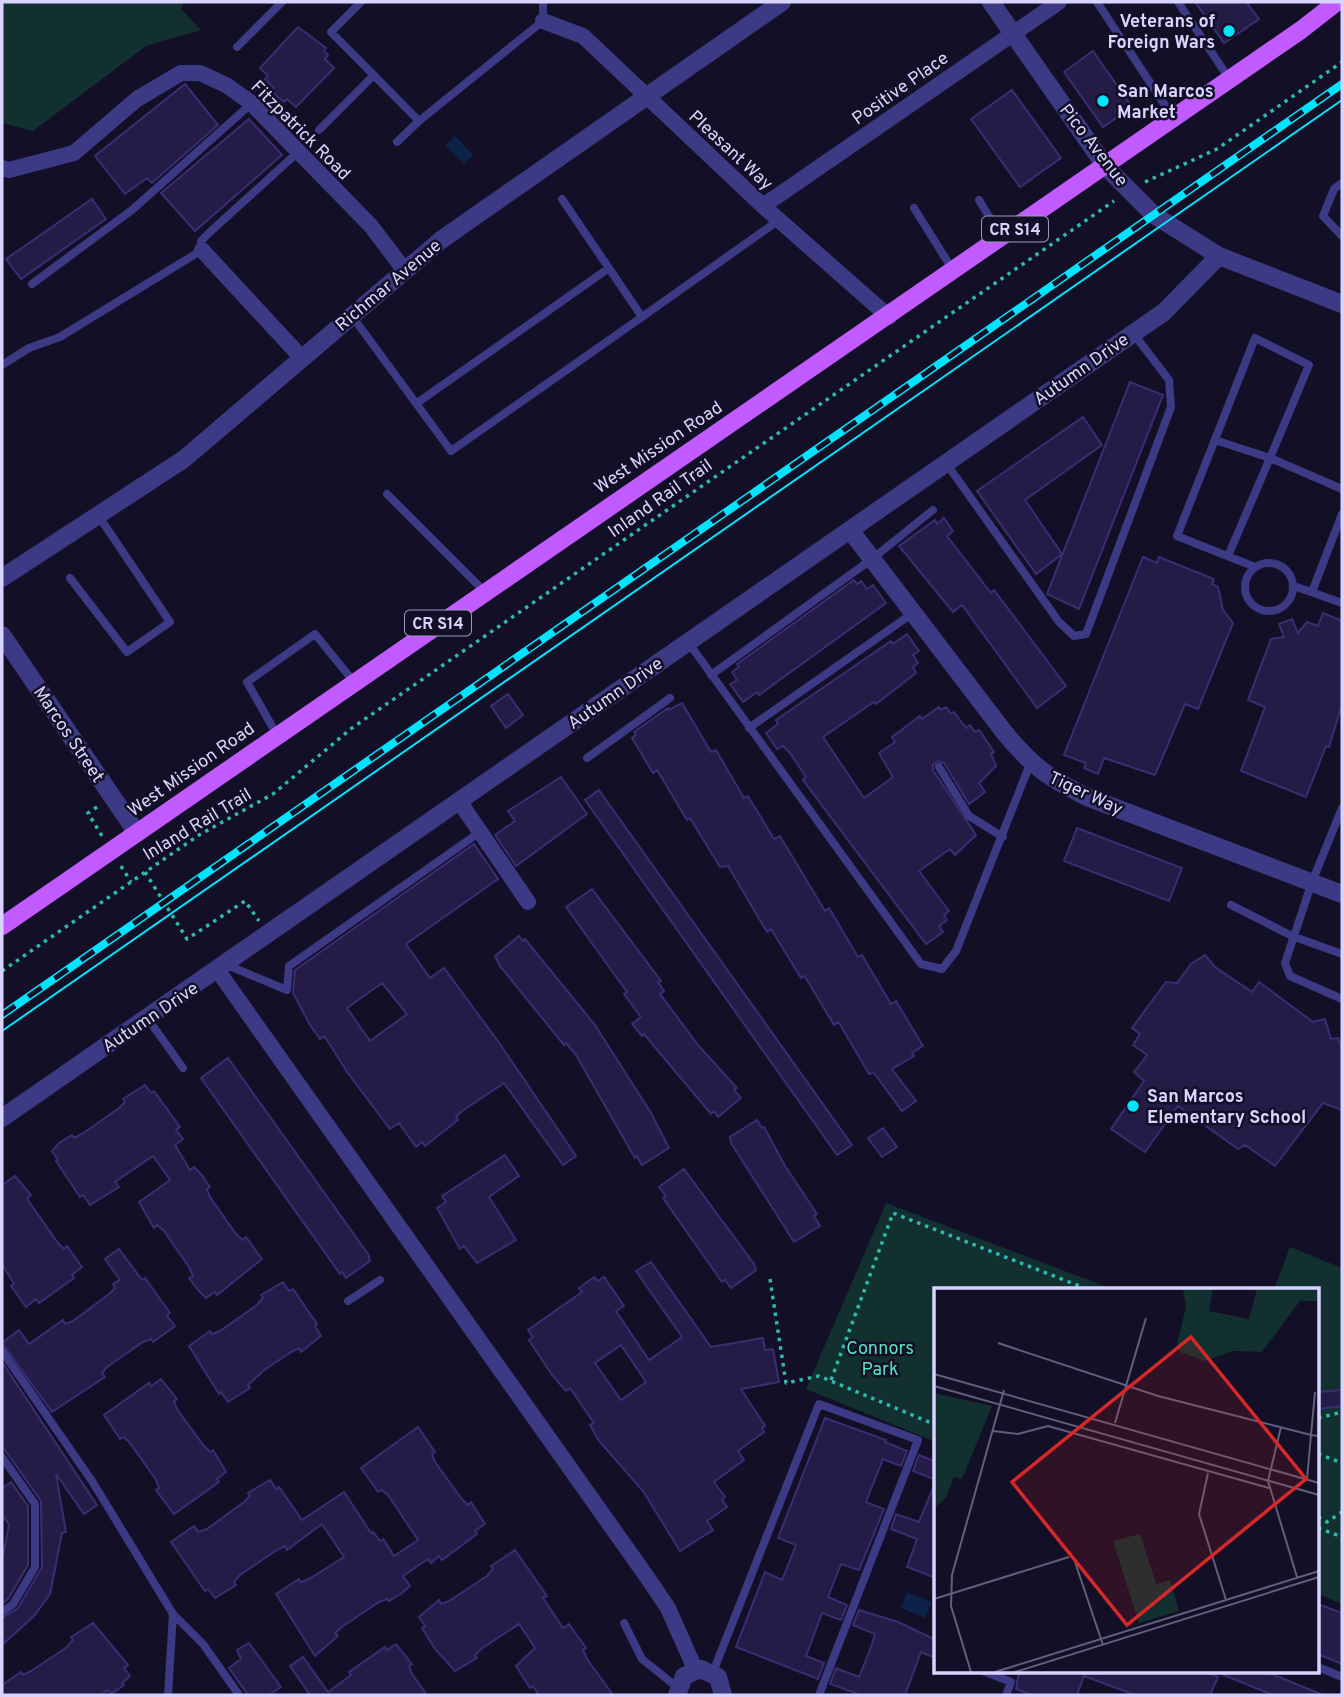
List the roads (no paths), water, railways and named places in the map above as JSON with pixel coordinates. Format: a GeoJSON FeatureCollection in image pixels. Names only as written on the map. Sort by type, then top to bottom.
{"type":"FeatureCollection","features":[{"type":"Feature","properties":{"kind":"main road","name":"West Mission Road"},"geometry":{"type":"LineString","coordinates":[[2,926],[484,591],[1106,167],[1337,2]]}},
{"type":"Feature","properties":{"kind":"street","name":"Pico Avenue"},"geometry":{"type":"LineString","coordinates":[[991,2],[1106,167],[1165,223],[1219,256],[1342,304]]}},
{"type":"Feature","properties":{"kind":"street","name":"Positive Place"},"geometry":{"type":"LineString","coordinates":[[763,206],[1059,2]]}},
{"type":"Feature","properties":{"kind":"street","name":"Richmar Avenue"},"geometry":{"type":"LineString","coordinates":[[2,578],[184,459],[441,240],[773,4]]}},
{"type":"Feature","properties":{"kind":"street","name":"Pleasant Way"},"geometry":{"type":"LineString","coordinates":[[543,21],[583,36],[763,206],[888,317]]}},
{"type":"Feature","properties":{"kind":"street","name":"Fitzpatrick Road"},"geometry":{"type":"LineString","coordinates":[[2,168],[9,170],[74,153],[137,99],[181,73],[200,73],[218,81],[251,104],[370,226],[405,271]]}},
{"type":"Feature","properties":{"kind":"street"},"geometry":{"type":"LineString","coordinates":[[202,250],[301,357]]}},
{"type":"Feature","properties":{"kind":"street","name":"Autumn Drive"},"geometry":{"type":"LineString","coordinates":[[2,1118],[222,968],[1164,312],[1219,256]]}},
{"type":"Feature","properties":{"kind":"street","name":"Tiger Way"},"geometry":{"type":"LineString","coordinates":[[850,530],[1030,764],[1047,777],[1087,797],[1342,894]]}},
{"type":"Feature","properties":{"kind":"street","name":"Marcos Street"},"geometry":{"type":"LineString","coordinates":[[2,635],[137,833]]}},
{"type":"Feature","properties":{"kind":"street"},"geometry":{"type":"LineString","coordinates":[[459,801],[528,902]]}},
{"type":"Feature","properties":{"kind":"street"},"geometry":{"type":"LineString","coordinates":[[222,968],[647,1577],[704,1671],[721,1683],[723,1695]]}},
{"type":"Feature","properties":{"kind":"street"},"geometry":{"type":"LineString","coordinates":[[678,1692],[684,1676],[704,1671]]}},
{"type":"Feature","properties":{"kind":"lane"},"geometry":{"type":"LineString","coordinates":[[237,47],[282,2]]}},
{"type":"Feature","properties":{"kind":"lane"},"geometry":{"type":"LineString","coordinates":[[361,2],[331,32],[419,121]]}},
{"type":"Feature","properties":{"kind":"lane"},"geometry":{"type":"LineString","coordinates":[[397,142],[419,121],[543,21],[543,2]]}},
{"type":"Feature","properties":{"kind":"lane"},"geometry":{"type":"LineString","coordinates":[[1097,2],[1174,119]]}},
{"type":"Feature","properties":{"kind":"lane"},"geometry":{"type":"LineString","coordinates":[[1178,2],[1230,80]]}},
{"type":"Feature","properties":{"kind":"lane"},"geometry":{"type":"LineString","coordinates":[[319,130],[374,75]]}},
{"type":"Feature","properties":{"kind":"lane"},"geometry":{"type":"LineString","coordinates":[[32,284],[132,210],[251,104]]}},
{"type":"Feature","properties":{"kind":"lane"},"geometry":{"type":"LineString","coordinates":[[2,365],[29,348],[60,337],[202,250],[201,242],[210,232],[298,153]]}},
{"type":"Feature","properties":{"kind":"lane"},"geometry":{"type":"LineString","coordinates":[[1342,183],[1334,189],[1324,216],[1342,236]]}},
{"type":"Feature","properties":{"kind":"lane"},"geometry":{"type":"LineString","coordinates":[[562,199],[642,317]]}},
{"type":"Feature","properties":{"kind":"lane"},"geometry":{"type":"LineString","coordinates":[[979,200],[1002,238]]}},
{"type":"Feature","properties":{"kind":"lane"},"geometry":{"type":"LineString","coordinates":[[914,208],[954,272]]}},
{"type":"Feature","properties":{"kind":"lane"},"geometry":{"type":"LineString","coordinates":[[351,315],[451,451],[779,220]]}},
{"type":"Feature","properties":{"kind":"lane"},"geometry":{"type":"LineString","coordinates":[[416,403],[609,268]]}},
{"type":"Feature","properties":{"kind":"lane"},"geometry":{"type":"LineString","coordinates":[[946,463],[1059,622],[1074,636],[1086,634],[1171,407],[1169,380],[1133,333]]}},
{"type":"Feature","properties":{"kind":"lane"},"geometry":{"type":"LineString","coordinates":[[1228,556],[1309,365],[1255,338],[1177,536],[1255,567]]}},
{"type":"Feature","properties":{"kind":"lane"},"geometry":{"type":"LineString","coordinates":[[1215,440],[1270,458],[1313,480],[1342,489]]}},
{"type":"Feature","properties":{"kind":"lane"},"geometry":{"type":"LineString","coordinates":[[387,494],[484,591]]}},
{"type":"Feature","properties":{"kind":"lane"},"geometry":{"type":"LineString","coordinates":[[711,675],[872,559],[933,510]]}},
{"type":"Feature","properties":{"kind":"lane"},"geometry":{"type":"LineString","coordinates":[[1312,592],[1342,514]]}},
{"type":"Feature","properties":{"kind":"lane"},"geometry":{"type":"LineString","coordinates":[[70,578],[127,652],[170,622],[98,515]]}},
{"type":"Feature","properties":{"kind":"lane"},"geometry":{"type":"LineString","coordinates":[[1272,562],[1287,570],[1294,586],[1293,594],[1282,608],[1274,611],[1258,609],[1247,597],[1245,589],[1249,573],[1255,567],[1272,562]]}},
{"type":"Feature","properties":{"kind":"lane"},"geometry":{"type":"LineString","coordinates":[[1294,586],[1342,603]]}},
{"type":"Feature","properties":{"kind":"lane"},"geometry":{"type":"LineString","coordinates":[[749,728],[913,613]]}},
{"type":"Feature","properties":{"kind":"lane"},"geometry":{"type":"LineString","coordinates":[[277,735],[247,682],[315,634],[354,682]]}},
{"type":"Feature","properties":{"kind":"lane"},"geometry":{"type":"LineString","coordinates":[[688,642],[921,964],[942,969],[956,951],[1030,764]]}},
{"type":"Feature","properties":{"kind":"lane"},"geometry":{"type":"LineString","coordinates":[[587,758],[670,698]]}},
{"type":"Feature","properties":{"kind":"lane"},"geometry":{"type":"LineString","coordinates":[[939,767],[969,816],[1003,837]]}},
{"type":"Feature","properties":{"kind":"lane"},"geometry":{"type":"LineString","coordinates":[[1342,808],[1311,882],[1285,963],[1290,976],[1342,999]]}},
{"type":"Feature","properties":{"kind":"lane"},"geometry":{"type":"LineString","coordinates":[[222,968],[287,989],[289,966],[480,832]]}},
{"type":"Feature","properties":{"kind":"lane"},"geometry":{"type":"LineString","coordinates":[[1231,905],[1292,936],[1342,954]]}},
{"type":"Feature","properties":{"kind":"lane"},"geometry":{"type":"LineString","coordinates":[[148,1019],[183,1068]]}},
{"type":"Feature","properties":{"kind":"lane"},"geometry":{"type":"LineString","coordinates":[[348,1301],[380,1280]]}},
{"type":"Feature","properties":{"kind":"lane"},"geometry":{"type":"LineString","coordinates":[[2,1352],[92,1481],[173,1614],[203,1644],[239,1695]]}},
{"type":"Feature","properties":{"kind":"lane"},"geometry":{"type":"LineString","coordinates":[[704,1671],[819,1404],[918,1440],[819,1695]]}},
{"type":"Feature","properties":{"kind":"lane"},"geometry":{"type":"LineString","coordinates":[[2,1457],[35,1504],[35,1567],[13,1604],[2,1612]]}},
{"type":"Feature","properties":{"kind":"lane"},"geometry":{"type":"LineString","coordinates":[[168,1695],[173,1614]]}},
{"type":"Feature","properties":{"kind":"lane"},"geometry":{"type":"LineString","coordinates":[[624,1623],[642,1659],[678,1692]]}},
{"type":"Feature","properties":{"kind":"lane"},"geometry":{"type":"LineString","coordinates":[[1320,1668],[1342,1677]]}},
{"type":"Feature","properties":{"kind":"lane"},"geometry":{"type":"LineString","coordinates":[[986,1672],[1011,1682],[1006,1695]]}},
{"type":"Feature","properties":{"kind":"water"},"geometry":{"type":"Polygon","coordinates":[[[455,136],[473,155],[464,164],[445,145],[455,136]]]}},
{"type":"Feature","properties":{"kind":"water"},"geometry":{"type":"Polygon","coordinates":[[[907,1592],[932,1602],[925,1618],[901,1608],[907,1592]]]}},
{"type":"Feature","properties":{"kind":"tram line"},"geometry":{"type":"LineString","coordinates":[[2,1031],[1342,100]]}},
{"type":"Feature","properties":{"kind":"railway"},"geometry":{"type":"LineString","coordinates":[[2,1015],[1342,84]]}},
{"type":"Feature","properties":{"kind":"place","name":"Veterans of Foreign Wars"},"geometry":{"type":"Point","coordinates":[1229,31]}},
{"type":"Feature","properties":{"kind":"place","name":"San Marcos Market"},"geometry":{"type":"Point","coordinates":[1103,101]}},
{"type":"Feature","properties":{"kind":"place","name":"San Marcos Elementary School"},"geometry":{"type":"Point","coordinates":[1133,1106]}},
{"type":"Feature","properties":{"kind":"park label","name":"Connors Park"},"geometry":{"type":"Point","coordinates":[880,1358]}}]}
